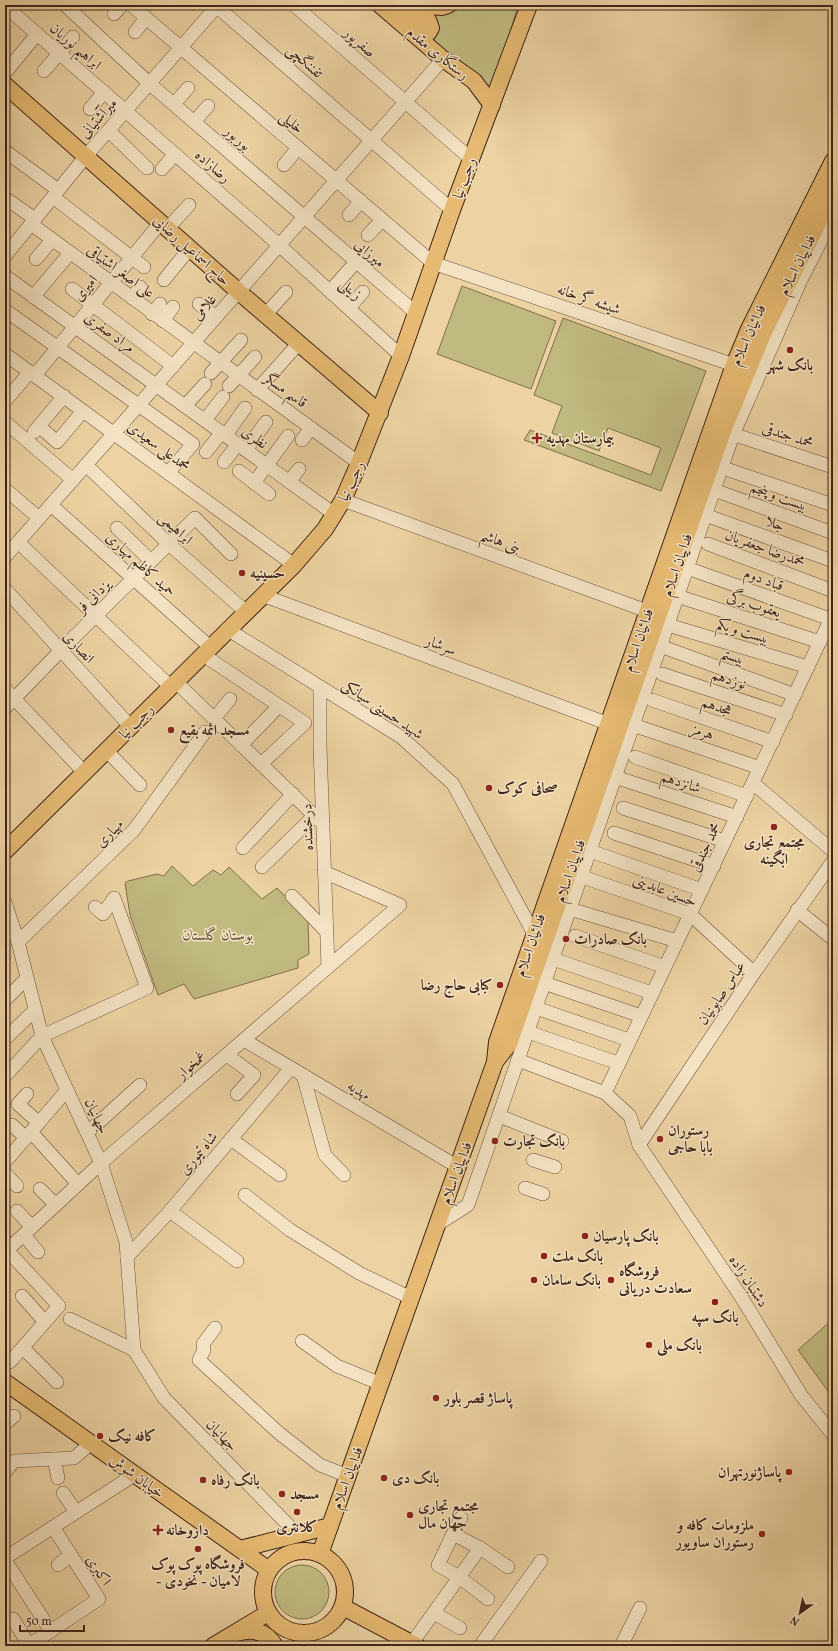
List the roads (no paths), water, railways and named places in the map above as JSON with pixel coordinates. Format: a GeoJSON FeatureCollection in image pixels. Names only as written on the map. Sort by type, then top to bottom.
{"type":"FeatureCollection","features":[{"type":"Feature","properties":{"kind":"main road","name":"رستگاری مقدم"},"geometry":{"type":"LineString","coordinates":[[417,5],[442,7],[448,5]]}},
{"type":"Feature","properties":{"kind":"main road","name":"رجب نیا"},"geometry":{"type":"LineString","coordinates":[[5,851],[245,611],[294,565],[325,529],[343,500],[380,413],[452,210],[529,5]]}},
{"type":"Feature","properties":{"kind":"main road","name":"رستگاری مقدم"},"geometry":{"type":"LineString","coordinates":[[390,8],[443,59],[474,81],[492,105]]}},
{"type":"Feature","properties":{"kind":"main road","name":"حاج اسماعیل رضایی"},"geometry":{"type":"LineString","coordinates":[[7,91],[86,156],[239,292],[380,413]]}},
{"type":"Feature","properties":{"kind":"main road","name":"فدائیان اسلام"},"geometry":{"type":"LineString","coordinates":[[495,1062],[497,1042],[534,934],[734,365],[749,329],[833,160]]}},
{"type":"Feature","properties":{"kind":"main road","name":"فداییان اسلام"},"geometry":{"type":"LineString","coordinates":[[320,1554],[495,1062],[509,1044],[575,874],[728,433],[833,193]]}},
{"type":"Feature","properties":{"kind":"main road","name":"خیابان شوش"},"geometry":{"type":"LineString","coordinates":[[5,1382],[269,1570]]}},
{"type":"Feature","properties":{"kind":"main road"},"geometry":{"type":"LineString","coordinates":[[240,1549],[330,1526]]}},
{"type":"Feature","properties":{"kind":"main road"},"geometry":{"type":"LineString","coordinates":[[301,1551],[320,1554],[330,1560],[342,1577],[345,1587],[343,1607],[335,1620],[322,1630],[289,1639],[282,1628],[268,1613],[262,1593],[263,1583],[269,1570],[281,1558],[290,1553],[301,1551]]}},
{"type":"Feature","properties":{"kind":"main road"},"geometry":{"type":"LineString","coordinates":[[343,1607],[414,1645]]}},
{"type":"Feature","properties":{"kind":"main road"},"geometry":{"type":"LineString","coordinates":[[213,1646],[268,1613]]}},
{"type":"Feature","properties":{"kind":"main road"},"geometry":{"type":"LineString","coordinates":[[230,1635],[241,1632],[256,1631],[270,1639],[275,1646]]}},
{"type":"Feature","properties":{"kind":"street","name":"بوربور"},"geometry":{"type":"LineString","coordinates":[[65,5],[150,84],[304,217]]}},
{"type":"Feature","properties":{"kind":"street","name":"خلیلی"},"geometry":{"type":"LineString","coordinates":[[131,5],[433,263]]}},
{"type":"Feature","properties":{"kind":"street","name":"میرآشتیانی"},"geometry":{"type":"LineString","coordinates":[[7,250],[33,222],[86,156],[182,49],[217,5]]}},
{"type":"Feature","properties":{"kind":"street","name":"تفننگچی"},"geometry":{"type":"LineString","coordinates":[[217,5],[452,210]]}},
{"type":"Feature","properties":{"kind":"street","name":"صفرپور"},"geometry":{"type":"LineString","coordinates":[[294,5],[471,159]]}},
{"type":"Feature","properties":{"kind":"street","name":"ابراهیم نوریان"},"geometry":{"type":"LineString","coordinates":[[5,6],[126,111]]}},
{"type":"Feature","properties":{"kind":"street"},"geometry":{"type":"LineString","coordinates":[[135,32],[146,18]]}},
{"type":"Feature","properties":{"kind":"street"},"geometry":{"type":"LineString","coordinates":[[5,73],[37,34]]}},
{"type":"Feature","properties":{"kind":"street"},"geometry":{"type":"LineString","coordinates":[[44,71],[73,37]]}},
{"type":"Feature","properties":{"kind":"street","name":"غلامی"},"geometry":{"type":"LineString","coordinates":[[5,557],[443,59]]}},
{"type":"Feature","properties":{"kind":"street"},"geometry":{"type":"LineString","coordinates":[[174,104],[188,88]]}},
{"type":"Feature","properties":{"kind":"street"},"geometry":{"type":"LineString","coordinates":[[90,109],[104,92]]}},
{"type":"Feature","properties":{"kind":"street"},"geometry":{"type":"LineString","coordinates":[[194,122],[208,106]]}},
{"type":"Feature","properties":{"kind":"street","name":"رضازاده"},"geometry":{"type":"LineString","coordinates":[[126,111],[280,245]]}},
{"type":"Feature","properties":{"kind":"street"},"geometry":{"type":"LineString","coordinates":[[108,131],[147,168]]}},
{"type":"Feature","properties":{"kind":"street"},"geometry":{"type":"LineString","coordinates":[[284,165],[298,148]]}},
{"type":"Feature","properties":{"kind":"street"},"geometry":{"type":"LineString","coordinates":[[5,151],[144,267]]}},
{"type":"Feature","properties":{"kind":"street"},"geometry":{"type":"LineString","coordinates":[[162,169],[175,154]]}},
{"type":"Feature","properties":{"kind":"street","name":"علی اصغر اشتیاقی"},"geometry":{"type":"LineString","coordinates":[[5,198],[52,240],[110,283],[158,313],[193,344]]}},
{"type":"Feature","properties":{"kind":"street"},"geometry":{"type":"LineString","coordinates":[[348,215],[361,202]]}},
{"type":"Feature","properties":{"kind":"street","name":"امیری"},"geometry":{"type":"LineString","coordinates":[[5,401],[58,347],[131,257],[189,205]]}},
{"type":"Feature","properties":{"kind":"street","name":"میرزایی"},"geometry":{"type":"LineString","coordinates":[[304,217],[416,313]]}},
{"type":"Feature","properties":{"kind":"street"},"geometry":{"type":"LineString","coordinates":[[769,337],[833,217]]}},
{"type":"Feature","properties":{"kind":"street"},"geometry":{"type":"LineString","coordinates":[[368,235],[382,220]]}},
{"type":"Feature","properties":{"kind":"street"},"geometry":{"type":"LineString","coordinates":[[36,259],[52,240]]}},
{"type":"Feature","properties":{"kind":"street","name":"زینلی"},"geometry":{"type":"LineString","coordinates":[[280,245],[401,356]]}},
{"type":"Feature","properties":{"kind":"street"},"geometry":{"type":"LineString","coordinates":[[164,280],[190,248]]}},
{"type":"Feature","properties":{"kind":"street"},"geometry":{"type":"LineString","coordinates":[[33,296],[70,253]]}},
{"type":"Feature","properties":{"kind":"street"},"geometry":{"type":"LineString","coordinates":[[330,291],[356,262]]}},
{"type":"Feature","properties":{"kind":"street","name":"شیشه گر خانه"},"geometry":{"type":"LineString","coordinates":[[433,263],[734,365]]}},
{"type":"Feature","properties":{"kind":"street","name":"مراد صفری"},"geometry":{"type":"LineString","coordinates":[[5,276],[157,385]]}},
{"type":"Feature","properties":{"kind":"street"},"geometry":{"type":"LineString","coordinates":[[132,298],[140,287]]}},
{"type":"Feature","properties":{"kind":"street"},"geometry":{"type":"LineString","coordinates":[[72,289],[173,366]]}},
{"type":"Feature","properties":{"kind":"street"},"geometry":{"type":"LineString","coordinates":[[266,314],[286,292]]}},
{"type":"Feature","properties":{"kind":"street"},"geometry":{"type":"LineString","coordinates":[[349,308],[363,292]]}},
{"type":"Feature","properties":{"kind":"street"},"geometry":{"type":"LineString","coordinates":[[199,304],[216,317]]}},
{"type":"Feature","properties":{"kind":"street"},"geometry":{"type":"LineString","coordinates":[[158,313],[173,308]]}},
{"type":"Feature","properties":{"kind":"street"},"geometry":{"type":"LineString","coordinates":[[5,310],[193,444],[168,473]]}},
{"type":"Feature","properties":{"kind":"street"},"geometry":{"type":"LineString","coordinates":[[185,406],[242,340]]}},
{"type":"Feature","properties":{"kind":"street"},"geometry":{"type":"LineString","coordinates":[[257,390],[299,343]]}},
{"type":"Feature","properties":{"kind":"street","name":"قاسم مسگر"},"geometry":{"type":"LineString","coordinates":[[193,344],[257,390],[301,415],[310,428],[359,463]]}},
{"type":"Feature","properties":{"kind":"street","name":"محمدعلی سعیدی"},"geometry":{"type":"LineString","coordinates":[[5,354],[294,565]]}},
{"type":"Feature","properties":{"kind":"street"},"geometry":{"type":"LineString","coordinates":[[205,420],[226,391],[255,357]]}},
{"type":"Feature","properties":{"kind":"street","name":"نظری"},"geometry":{"type":"LineString","coordinates":[[157,385],[334,514]]}},
{"type":"Feature","properties":{"kind":"street"},"geometry":{"type":"LineString","coordinates":[[27,441],[64,396]]}},
{"type":"Feature","properties":{"kind":"street"},"geometry":{"type":"LineString","coordinates":[[206,452],[224,434],[245,408]]}},
{"type":"Feature","properties":{"kind":"street"},"geometry":{"type":"LineString","coordinates":[[39,426],[57,442],[83,411]]}},
{"type":"Feature","properties":{"kind":"street"},"geometry":{"type":"LineString","coordinates":[[5,422],[73,480]]}},
{"type":"Feature","properties":{"kind":"street"},"geometry":{"type":"LineString","coordinates":[[224,462],[242,447],[266,422]]}},
{"type":"Feature","properties":{"kind":"street"},"geometry":{"type":"LineString","coordinates":[[302,440],[310,428]]}},
{"type":"Feature","properties":{"kind":"street"},"geometry":{"type":"LineString","coordinates":[[438,1224],[468,1206],[570,909],[575,874],[590,851],[714,490],[728,433]]}},
{"type":"Feature","properties":{"kind":"street","name":"محمد جندقی"},"geometry":{"type":"LineString","coordinates":[[728,433],[833,467]]}},
{"type":"Feature","properties":{"kind":"street"},"geometry":{"type":"LineString","coordinates":[[254,483],[268,466],[288,436]]}},
{"type":"Feature","properties":{"kind":"street","name":"ابراهیمی"},"geometry":{"type":"LineString","coordinates":[[86,465],[169,544],[245,611]]}},
{"type":"Feature","properties":{"kind":"street"},"geometry":{"type":"LineString","coordinates":[[289,482],[299,469]]}},
{"type":"Feature","properties":{"kind":"street"},"geometry":{"type":"LineString","coordinates":[[729,470],[833,505]]}},
{"type":"Feature","properties":{"kind":"street"},"geometry":{"type":"LineString","coordinates":[[239,471],[269,494]]}},
{"type":"Feature","properties":{"kind":"street"},"geometry":{"type":"LineString","coordinates":[[5,489],[39,518]]}},
{"type":"Feature","properties":{"kind":"street","name":"بیست و پنجم"},"geometry":{"type":"LineString","coordinates":[[714,490],[833,533]]}},
{"type":"Feature","properties":{"kind":"street","name":"بنی هاشم"},"geometry":{"type":"LineString","coordinates":[[343,500],[647,611]]}},
{"type":"Feature","properties":{"kind":"street","name":"حمید کاظم مهیاری"},"geometry":{"type":"LineString","coordinates":[[51,505],[134,579],[206,651],[269,704],[305,723],[261,764]]}},
{"type":"Feature","properties":{"kind":"street","name":"جلا"},"geometry":{"type":"LineString","coordinates":[[705,515],[833,561]]}},
{"type":"Feature","properties":{"kind":"street","name":"یزدانی فر"},"geometry":{"type":"LineString","coordinates":[[8,698],[61,650],[195,518],[231,554]]}},
{"type":"Feature","properties":{"kind":"street"},"geometry":{"type":"LineString","coordinates":[[117,528],[152,561]]}},
{"type":"Feature","properties":{"kind":"street"},"geometry":{"type":"LineString","coordinates":[[18,542],[95,616],[214,719],[293,794],[318,820],[262,867]]}},
{"type":"Feature","properties":{"kind":"street","name":"محمدرضا جعفریان"},"geometry":{"type":"LineString","coordinates":[[708,544],[833,591]]}},
{"type":"Feature","properties":{"kind":"street","name":"قباد دوم"},"geometry":{"type":"LineString","coordinates":[[687,568],[832,617]]}},
{"type":"Feature","properties":{"kind":"street","name":"انصاری"},"geometry":{"type":"LineString","coordinates":[[5,589],[130,726]]}},
{"type":"Feature","properties":{"kind":"street","name":"سرشار"},"geometry":{"type":"LineString","coordinates":[[262,595],[609,724]]}},
{"type":"Feature","properties":{"kind":"street","name":"یعقوب برگی"},"geometry":{"type":"LineString","coordinates":[[677,596],[820,642]]}},
{"type":"Feature","properties":{"kind":"street","name":"محمد جندقی"},"geometry":{"type":"LineString","coordinates":[[605,1093],[618,1062],[714,866],[832,617]]}},
{"type":"Feature","properties":{"kind":"street","name":"بیست و یکم"},"geometry":{"type":"LineString","coordinates":[[668,625],[808,667]]}},
{"type":"Feature","properties":{"kind":"street","name":"شهید حسینی سیانکی"},"geometry":{"type":"LineString","coordinates":[[227,630],[401,736],[454,784],[534,934]]}},
{"type":"Feature","properties":{"kind":"street","name":"بیستم"},"geometry":{"type":"LineString","coordinates":[[660,646],[795,695]]}},
{"type":"Feature","properties":{"kind":"street","name":"نوزدهم"},"geometry":{"type":"LineString","coordinates":[[662,674],[786,715]]}},
{"type":"Feature","properties":{"kind":"street","name":"درخشنده"},"geometry":{"type":"LineString","coordinates":[[320,687],[318,820],[324,872],[328,966]]}},
{"type":"Feature","properties":{"kind":"street"},"geometry":{"type":"LineString","coordinates":[[8,698],[84,772]]}},
{"type":"Feature","properties":{"kind":"street"},"geometry":{"type":"LineString","coordinates":[[214,719],[230,699]]}},
{"type":"Feature","properties":{"kind":"street","name":"هجدهم"},"geometry":{"type":"LineString","coordinates":[[652,700],[773,742]]}},
{"type":"Feature","properties":{"kind":"street"},"geometry":{"type":"LineString","coordinates":[[241,745],[269,704]]}},
{"type":"Feature","properties":{"kind":"street","name":"هرمز"},"geometry":{"type":"LineString","coordinates":[[633,725],[760,768]]}},
{"type":"Feature","properties":{"kind":"street","name":"مهیاری"},"geometry":{"type":"LineString","coordinates":[[18,942],[134,830],[205,732]]}},
{"type":"Feature","properties":{"kind":"street"},"geometry":{"type":"LineString","coordinates":[[106,750],[140,785]]}},
{"type":"Feature","properties":{"kind":"street"},"geometry":{"type":"LineString","coordinates":[[635,757],[747,796]]}},
{"type":"Feature","properties":{"kind":"street","name":"شانزدهم"},"geometry":{"type":"LineString","coordinates":[[615,777],[737,817]]}},
{"type":"Feature","properties":{"kind":"street"},"geometry":{"type":"LineString","coordinates":[[753,782],[833,851]]}},
{"type":"Feature","properties":{"kind":"street"},"geometry":{"type":"LineString","coordinates":[[243,848],[293,794]]}},
{"type":"Feature","properties":{"kind":"street"},"geometry":{"type":"LineString","coordinates":[[623,808],[725,841]]}},
{"type":"Feature","properties":{"kind":"street"},"geometry":{"type":"LineString","coordinates":[[614,833],[714,866]]}},
{"type":"Feature","properties":{"kind":"street"},"geometry":{"type":"LineString","coordinates":[[590,851],[702,890]]}},
{"type":"Feature","properties":{"kind":"street","name":"عباس صابونیان"},"geometry":{"type":"LineString","coordinates":[[640,1145],[650,1127],[796,910],[833,861]]}},
{"type":"Feature","properties":{"kind":"street","name":"غمخوار"},"geometry":{"type":"LineString","coordinates":[[6,1250],[101,1163],[400,905],[324,872]]}},
{"type":"Feature","properties":{"kind":"street","name":"حسین عابدینی"},"geometry":{"type":"LineString","coordinates":[[575,874],[690,914],[754,973]]}},
{"type":"Feature","properties":{"kind":"street"},"geometry":{"type":"LineString","coordinates":[[292,896],[326,931]]}},
{"type":"Feature","properties":{"kind":"street"},"geometry":{"type":"LineString","coordinates":[[5,1076],[42,1036],[147,988],[114,898],[103,914],[95,907]]}},
{"type":"Feature","properties":{"kind":"street","name":"جهانیان"},"geometry":{"type":"LineString","coordinates":[[5,902],[8,923],[18,942],[42,1036],[101,1163],[126,1242],[134,1350],[164,1398],[297,1534]]}},
{"type":"Feature","properties":{"kind":"street"},"geometry":{"type":"LineString","coordinates":[[570,909],[677,941]]}},
{"type":"Feature","properties":{"kind":"street"},"geometry":{"type":"LineString","coordinates":[[796,910],[833,940]]}},
{"type":"Feature","properties":{"kind":"street"},"geometry":{"type":"LineString","coordinates":[[575,936],[665,967]]}},
{"type":"Feature","properties":{"kind":"street"},"geometry":{"type":"LineString","coordinates":[[553,959],[652,992]]}},
{"type":"Feature","properties":{"kind":"street"},"geometry":{"type":"LineString","coordinates":[[5,1000],[27,978]]}},
{"type":"Feature","properties":{"kind":"street"},"geometry":{"type":"LineString","coordinates":[[544,983],[641,1016]]}},
{"type":"Feature","properties":{"kind":"street"},"geometry":{"type":"LineString","coordinates":[[536,1008],[629,1040]]}},
{"type":"Feature","properties":{"kind":"street"},"geometry":{"type":"LineString","coordinates":[[5,1039],[35,1010]]}},
{"type":"Feature","properties":{"kind":"street"},"geometry":{"type":"LineString","coordinates":[[528,1032],[618,1062]]}},
{"type":"Feature","properties":{"kind":"street","name":"مهدیه"},"geometry":{"type":"LineString","coordinates":[[244,1040],[458,1167]]}},
{"type":"Feature","properties":{"kind":"street"},"geometry":{"type":"LineString","coordinates":[[227,1055],[254,1075],[237,1094]]}},
{"type":"Feature","properties":{"kind":"street"},"geometry":{"type":"LineString","coordinates":[[518,1060],[605,1093]]}},
{"type":"Feature","properties":{"kind":"street","name":"شاه تیموری"},"geometry":{"type":"LineString","coordinates":[[127,1257],[170,1211],[291,1068]]}},
{"type":"Feature","properties":{"kind":"street"},"geometry":{"type":"LineString","coordinates":[[303,1075],[325,1154],[344,1175]]}},
{"type":"Feature","properties":{"kind":"street"},"geometry":{"type":"LineString","coordinates":[[87,1133],[140,1085]]}},
{"type":"Feature","properties":{"kind":"street"},"geometry":{"type":"LineString","coordinates":[[17,1186],[5,1164],[67,1090]]}},
{"type":"Feature","properties":{"kind":"street","name":"دشتبان زاده"},"geometry":{"type":"LineString","coordinates":[[605,1093],[630,1116],[640,1145],[740,1295],[801,1396],[833,1435]]}},
{"type":"Feature","properties":{"kind":"street"},"geometry":{"type":"LineString","coordinates":[[27,1094],[18,1104],[32,1131],[78,1184]]}},
{"type":"Feature","properties":{"kind":"street"},"geometry":{"type":"LineString","coordinates":[[499,1116],[562,1140]]}},
{"type":"Feature","properties":{"kind":"street"},"geometry":{"type":"LineString","coordinates":[[12,1125],[32,1131]]}},
{"type":"Feature","properties":{"kind":"street"},"geometry":{"type":"LineString","coordinates":[[231,1139],[280,1175]]}},
{"type":"Feature","properties":{"kind":"street"},"geometry":{"type":"LineString","coordinates":[[533,1160],[555,1167]]}},
{"type":"Feature","properties":{"kind":"street"},"geometry":{"type":"LineString","coordinates":[[524,1188],[543,1194]]}},
{"type":"Feature","properties":{"kind":"street"},"geometry":{"type":"LineString","coordinates":[[40,1189],[56,1205]]}},
{"type":"Feature","properties":{"kind":"street"},"geometry":{"type":"LineString","coordinates":[[245,1195],[290,1230],[359,1273],[411,1298]]}},
{"type":"Feature","properties":{"kind":"street"},"geometry":{"type":"LineString","coordinates":[[18,1211],[38,1252]]}},
{"type":"Feature","properties":{"kind":"street"},"geometry":{"type":"LineString","coordinates":[[170,1211],[237,1261]]}},
{"type":"Feature","properties":{"kind":"street"},"geometry":{"type":"LineString","coordinates":[[6,1250],[58,1306],[10,1362]]}},
{"type":"Feature","properties":{"kind":"street"},"geometry":{"type":"LineString","coordinates":[[22,1296],[45,1322]]}},
{"type":"Feature","properties":{"kind":"street"},"geometry":{"type":"LineString","coordinates":[[70,1319],[134,1350]]}},
{"type":"Feature","properties":{"kind":"street"},"geometry":{"type":"LineString","coordinates":[[215,1328],[203,1344],[204,1350],[198,1358],[199,1360],[279,1433],[320,1465],[348,1476]]}},
{"type":"Feature","properties":{"kind":"street"},"geometry":{"type":"LineString","coordinates":[[302,1341],[337,1366],[380,1384]]}},
{"type":"Feature","properties":{"kind":"street"},"geometry":{"type":"LineString","coordinates":[[23,1348],[57,1382]]}},
{"type":"Feature","properties":{"kind":"street"},"geometry":{"type":"LineString","coordinates":[[5,1472],[14,1462],[74,1458],[91,1443]]}},
{"type":"Feature","properties":{"kind":"street"},"geometry":{"type":"LineString","coordinates":[[54,1459],[58,1478]]}},
{"type":"Feature","properties":{"kind":"street"},"geometry":{"type":"LineString","coordinates":[[51,1631],[5,1559],[134,1474]]}},
{"type":"Feature","properties":{"kind":"street"},"geometry":{"type":"LineString","coordinates":[[63,1493],[76,1512]]}},
{"type":"Feature","properties":{"kind":"street"},"geometry":{"type":"LineString","coordinates":[[461,1518],[438,1565],[459,1577],[488,1599]]}},
{"type":"Feature","properties":{"kind":"street","name":"اکبری"},"geometry":{"type":"LineString","coordinates":[[28,1646],[99,1599],[53,1527]]}},
{"type":"Feature","properties":{"kind":"street"},"geometry":{"type":"LineString","coordinates":[[453,1534],[480,1548],[508,1567]]}},
{"type":"Feature","properties":{"kind":"street"},"geometry":{"type":"LineString","coordinates":[[414,1645],[434,1612],[480,1548]]}},
{"type":"Feature","properties":{"kind":"street"},"geometry":{"type":"LineString","coordinates":[[58,1565],[71,1556]]}},
{"type":"Feature","properties":{"kind":"street"},"geometry":{"type":"LineString","coordinates":[[480,1646],[541,1561]]}},
{"type":"Feature","properties":{"kind":"street"},"geometry":{"type":"LineString","coordinates":[[621,1646],[640,1608]]}},
{"type":"Feature","properties":{"kind":"street"},"geometry":{"type":"LineString","coordinates":[[434,1612],[460,1628]]}},
{"type":"Feature","properties":{"kind":"street"},"geometry":{"type":"LineString","coordinates":[[13,1619],[28,1646]]}},
{"type":"Feature","properties":{"kind":"place","name":"بانک شهر"},"geometry":{"type":"Point","coordinates":[790,350]}},
{"type":"Feature","properties":{"kind":"place","name":"بیمارستان مهدیه"},"geometry":{"type":"Point","coordinates":[537,438]}},
{"type":"Feature","properties":{"kind":"place","name":"حسینیه"},"geometry":{"type":"Point","coordinates":[242,573]}},
{"type":"Feature","properties":{"kind":"place","name":"مسجد ائمه بقیع"},"geometry":{"type":"Point","coordinates":[171,730]}},
{"type":"Feature","properties":{"kind":"place","name":"صحافی کوک"},"geometry":{"type":"Point","coordinates":[489,788]}},
{"type":"Feature","properties":{"kind":"place","name":"مجتمع تجاری ابگینه"},"geometry":{"type":"Point","coordinates":[774,827]}},
{"type":"Feature","properties":{"kind":"place","name":"بانک صادرات"},"geometry":{"type":"Point","coordinates":[566,939]}},
{"type":"Feature","properties":{"kind":"place","name":"کبابی حاج رضا"},"geometry":{"type":"Point","coordinates":[500,985]}},
{"type":"Feature","properties":{"kind":"place","name":"رستوران بابا حاجی"},"geometry":{"type":"Point","coordinates":[660,1139]}},
{"type":"Feature","properties":{"kind":"place","name":"بانک تجارت"},"geometry":{"type":"Point","coordinates":[495,1141]}},
{"type":"Feature","properties":{"kind":"place","name":"بانک پارسیان"},"geometry":{"type":"Point","coordinates":[585,1236]}},
{"type":"Feature","properties":{"kind":"place","name":"بانک ملت"},"geometry":{"type":"Point","coordinates":[544,1256]}},
{"type":"Feature","properties":{"kind":"place","name":"بانک سامان"},"geometry":{"type":"Point","coordinates":[534,1280]}},
{"type":"Feature","properties":{"kind":"place","name":"فروشگاه سعادت دریانی"},"geometry":{"type":"Point","coordinates":[611,1280]}},
{"type":"Feature","properties":{"kind":"place","name":"بانک سپه"},"geometry":{"type":"Point","coordinates":[715,1302]}},
{"type":"Feature","properties":{"kind":"place","name":"بانک ملی"},"geometry":{"type":"Point","coordinates":[649,1345]}},
{"type":"Feature","properties":{"kind":"place","name":"پاساژ قصر بلور"},"geometry":{"type":"Point","coordinates":[436,1398]}},
{"type":"Feature","properties":{"kind":"place","name":"کافه نیک"},"geometry":{"type":"Point","coordinates":[100,1436]}},
{"type":"Feature","properties":{"kind":"place","name":"پاساژنورتهران"},"geometry":{"type":"Point","coordinates":[789,1472]}},
{"type":"Feature","properties":{"kind":"place","name":"بانک دی"},"geometry":{"type":"Point","coordinates":[384,1478]}},
{"type":"Feature","properties":{"kind":"place","name":"بانک رفاه"},"geometry":{"type":"Point","coordinates":[203,1480]}},
{"type":"Feature","properties":{"kind":"place","name":"مسجد"},"geometry":{"type":"Point","coordinates":[282,1494]}},
{"type":"Feature","properties":{"kind":"place","name":"کلانتری"},"geometry":{"type":"Point","coordinates":[297,1512]}},
{"type":"Feature","properties":{"kind":"place","name":"مجتمع تجاری جهان مال"},"geometry":{"type":"Point","coordinates":[410,1515]}},
{"type":"Feature","properties":{"kind":"place","name":"داروخانه"},"geometry":{"type":"Point","coordinates":[158,1530]}},
{"type":"Feature","properties":{"kind":"place","name":"ملزومات کافه و رستوران ساویور"},"geometry":{"type":"Point","coordinates":[762,1534]}},
{"type":"Feature","properties":{"kind":"place","name":"فروشگاه پوک پوک - لاميان - نخودی"},"geometry":{"type":"Point","coordinates":[198,1549]}},
{"type":"Feature","properties":{"kind":"park label","name":"بوستان گلستان"},"geometry":{"type":"Point","coordinates":[218,935]}}]}
